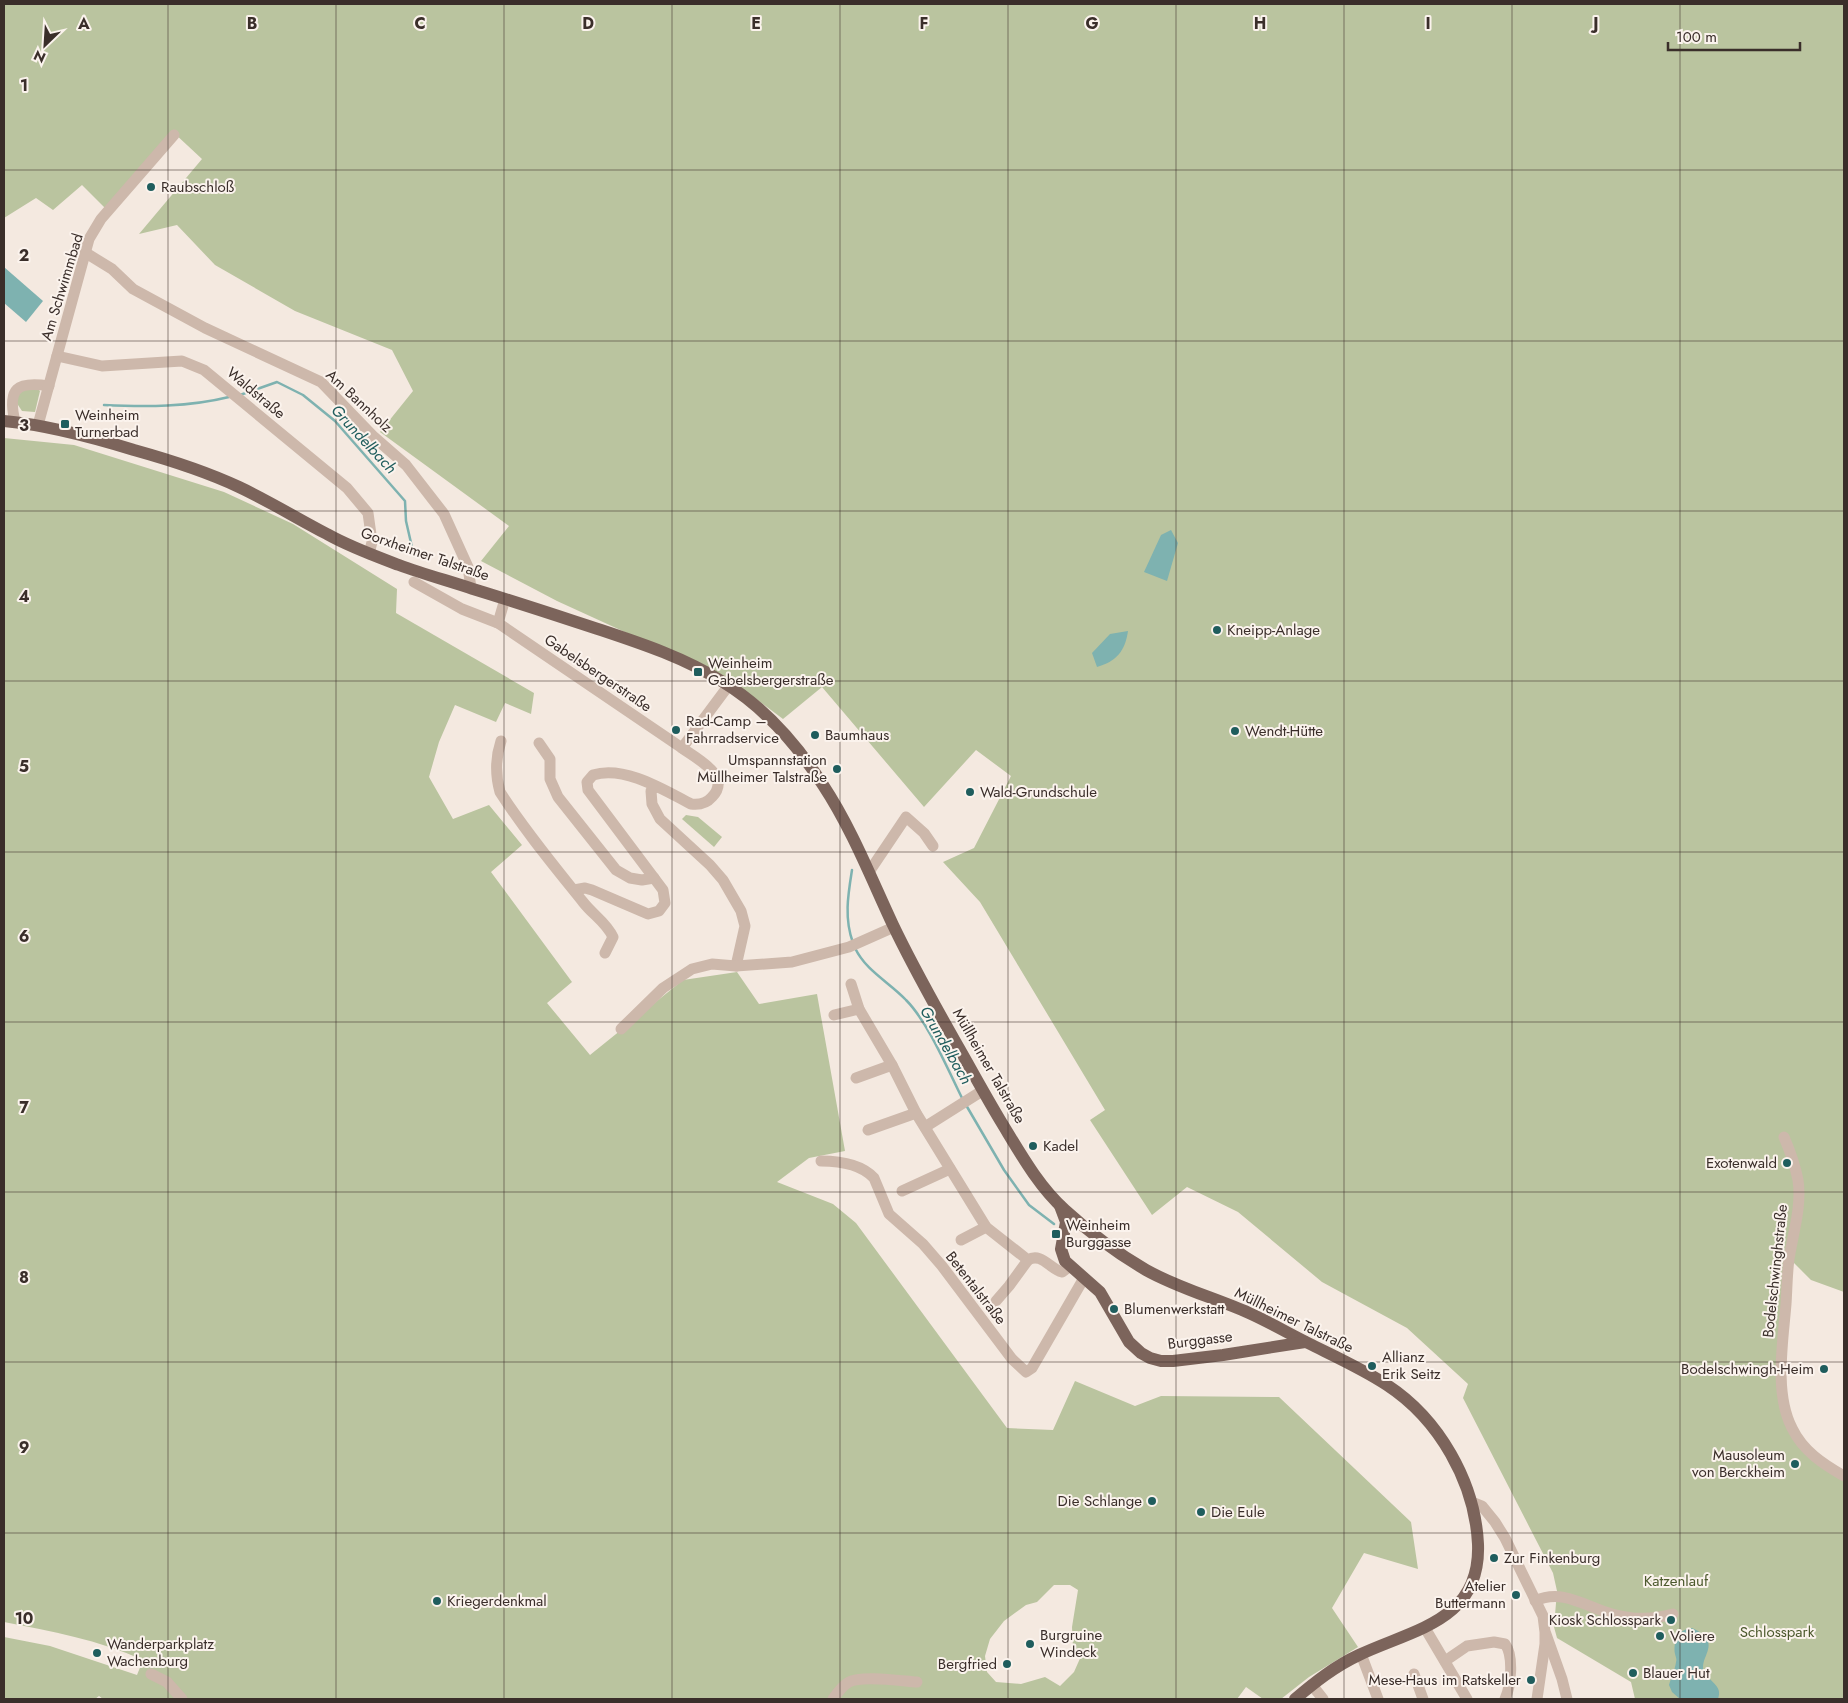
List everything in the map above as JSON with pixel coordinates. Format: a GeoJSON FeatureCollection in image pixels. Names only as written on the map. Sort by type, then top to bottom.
{"type":"FeatureCollection","features":[{"type":"Feature","properties":{"kind":"main road","name":"Gorxheimer Talstraße"},"geometry":{"type":"LineString","coordinates":[[9,421],[38,425],[105,441],[211,474],[243,488],[334,538],[369,554],[408,569],[642,644],[698,668],[729,685],[748,700]]}},
{"type":"Feature","properties":{"kind":"main road","name":"Müllheimer Talstraße"},"geometry":{"type":"LineString","coordinates":[[748,700],[791,742],[819,779],[847,828],[916,972],[982,1091],[1023,1156],[1059,1205],[1094,1235],[1147,1270],[1168,1281],[1267,1322],[1387,1385],[1408,1401],[1429,1423],[1448,1448],[1464,1479],[1472,1502],[1478,1549],[1477,1565],[1467,1593],[1456,1607],[1441,1620],[1361,1654],[1333,1670],[1294,1699]]}},
{"type":"Feature","properties":{"kind":"main road"},"geometry":{"type":"LineString","coordinates":[[1059,1205],[1064,1217],[1065,1230],[1061,1252],[1065,1261],[1070,1266]]}},
{"type":"Feature","properties":{"kind":"main road"},"geometry":{"type":"LineString","coordinates":[[1065,1230],[1074,1225],[1081,1224]]}},
{"type":"Feature","properties":{"kind":"main road","name":"Burggasse"},"geometry":{"type":"LineString","coordinates":[[1070,1266],[1094,1286],[1105,1299],[1129,1342],[1150,1358],[1161,1361],[1173,1361],[1305,1342]]}},
{"type":"Feature","properties":{"kind":"main road"},"geometry":{"type":"LineString","coordinates":[[1266,1347],[1267,1322]]}},
{"type":"Feature","properties":{"kind":"street","name":"Am Schwimmbad"},"geometry":{"type":"LineString","coordinates":[[38,425],[89,239],[101,219],[174,135]]}},
{"type":"Feature","properties":{"kind":"street","name":"Am Bannholz"},"geometry":{"type":"LineString","coordinates":[[86,253],[112,269],[133,289],[205,328],[321,382],[374,437],[406,464],[444,514],[468,568],[471,588]]}},
{"type":"Feature","properties":{"kind":"street","name":"Waldstraße"},"geometry":{"type":"LineString","coordinates":[[56,356],[102,366],[182,362],[204,370],[347,488],[368,513],[372,537],[369,554]]}},
{"type":"Feature","properties":{"kind":"street"},"geometry":{"type":"LineString","coordinates":[[9,421],[14,394],[19,388],[25,384],[49,386]]}},
{"type":"Feature","properties":{"kind":"street","name":"Gabelsbergerstraße"},"geometry":{"type":"LineString","coordinates":[[414,582],[462,609],[498,623],[682,748],[715,773],[718,783],[717,789],[709,800],[698,804],[691,804],[655,787]]}},
{"type":"Feature","properties":{"kind":"street"},"geometry":{"type":"LineString","coordinates":[[498,623],[505,599]]}},
{"type":"Feature","properties":{"kind":"street"},"geometry":{"type":"LineString","coordinates":[[682,748],[729,685]]}},
{"type":"Feature","properties":{"kind":"street"},"geometry":{"type":"LineString","coordinates":[[501,741],[495,766],[500,792],[590,910],[608,926],[613,937],[605,953]]}},
{"type":"Feature","properties":{"kind":"street"},"geometry":{"type":"LineString","coordinates":[[539,743],[550,759],[550,779],[558,797],[616,870],[630,878],[642,880],[654,878]]}},
{"type":"Feature","properties":{"kind":"street"},"geometry":{"type":"LineString","coordinates":[[574,890],[585,888],[592,890],[648,914],[659,911],[665,903],[663,890],[588,790],[587,786],[593,775],[612,772],[632,776],[655,787],[651,791],[651,798],[660,819],[710,864],[741,911],[745,926],[736,966]]}},
{"type":"Feature","properties":{"kind":"street"},"geometry":{"type":"LineString","coordinates":[[868,872],[906,817],[934,846]]}},
{"type":"Feature","properties":{"kind":"street"},"geometry":{"type":"LineString","coordinates":[[621,1029],[663,988],[692,970],[712,964],[736,966],[792,962],[849,947],[894,927]]}},
{"type":"Feature","properties":{"kind":"street"},"geometry":{"type":"LineString","coordinates":[[851,984],[859,1009],[892,1065],[916,1113],[986,1227],[1028,1260]]}},
{"type":"Feature","properties":{"kind":"street"},"geometry":{"type":"LineString","coordinates":[[834,1015],[859,1009]]}},
{"type":"Feature","properties":{"kind":"street"},"geometry":{"type":"LineString","coordinates":[[856,1078],[892,1065]]}},
{"type":"Feature","properties":{"kind":"street"},"geometry":{"type":"LineString","coordinates":[[925,1127],[982,1091]]}},
{"type":"Feature","properties":{"kind":"street"},"geometry":{"type":"LineString","coordinates":[[868,1130],[916,1113]]}},
{"type":"Feature","properties":{"kind":"street","name":"Bodelschwinghstraße"},"geometry":{"type":"LineString","coordinates":[[1784,1137],[1792,1157],[1798,1181],[1798,1196],[1789,1260],[1782,1338],[1781,1368],[1783,1395],[1787,1417],[1801,1443],[1825,1465],[1844,1476]]}},
{"type":"Feature","properties":{"kind":"street","name":"Betentalstraße"},"geometry":{"type":"LineString","coordinates":[[822,1161],[836,1161],[856,1166],[874,1178],[889,1214],[922,1244],[1012,1360],[1026,1372],[1032,1368],[1084,1278]]}},
{"type":"Feature","properties":{"kind":"street"},"geometry":{"type":"LineString","coordinates":[[902,1191],[950,1169]]}},
{"type":"Feature","properties":{"kind":"street"},"geometry":{"type":"LineString","coordinates":[[960,1240],[986,1227]]}},
{"type":"Feature","properties":{"kind":"street"},"geometry":{"type":"LineString","coordinates":[[996,1301],[1028,1260],[1032,1258],[1038,1258],[1062,1272],[1070,1266]]}},
{"type":"Feature","properties":{"kind":"street"},"geometry":{"type":"LineString","coordinates":[[1472,1502],[1482,1506],[1505,1538],[1543,1616],[1545,1632],[1567,1699]]}},
{"type":"Feature","properties":{"kind":"street"},"geometry":{"type":"LineString","coordinates":[[1535,1601],[1543,1597],[1570,1597],[1602,1611],[1636,1619],[1673,1614]]}},
{"type":"Feature","properties":{"kind":"street"},"geometry":{"type":"LineString","coordinates":[[1425,1628],[1467,1699]]}},
{"type":"Feature","properties":{"kind":"street"},"geometry":{"type":"LineString","coordinates":[[1535,1698],[1545,1632]]}},
{"type":"Feature","properties":{"kind":"street"},"geometry":{"type":"LineString","coordinates":[[1445,1661],[1467,1646],[1494,1642],[1505,1644],[1509,1652],[1510,1685],[1505,1699]]}},
{"type":"Feature","properties":{"kind":"street"},"geometry":{"type":"LineString","coordinates":[[1361,1654],[1378,1699]]}},
{"type":"Feature","properties":{"kind":"street"},"geometry":{"type":"LineString","coordinates":[[151,1674],[166,1682],[182,1699]]}},
{"type":"Feature","properties":{"kind":"street"},"geometry":{"type":"LineString","coordinates":[[1414,1674],[1423,1699]]}},
{"type":"Feature","properties":{"kind":"street"},"geometry":{"type":"LineString","coordinates":[[833,1699],[838,1691],[851,1681],[886,1680],[917,1682]]}},
{"type":"Feature","properties":{"kind":"street"},"geometry":{"type":"LineString","coordinates":[[1312,1685],[1322,1699]]}},
{"type":"Feature","properties":{"kind":"green space"},"geometry":{"type":"Polygon","coordinates":[[[4,4],[1844,4],[1844,1292],[1811,1280],[1785,1254],[1779,1340],[1788,1430],[1844,1480],[1844,1699],[1635,1699],[1631,1682],[1557,1638],[1554,1627],[1557,1591],[1553,1573],[1463,1398],[1468,1384],[1407,1328],[1322,1282],[1238,1212],[1187,1187],[1152,1215],[1090,1120],[1105,1110],[980,902],[943,862],[974,848],[1011,776],[976,750],[924,807],[822,687],[783,719],[732,681],[557,601],[481,561],[509,526],[380,432],[413,391],[392,350],[295,311],[215,265],[177,225],[139,234],[202,159],[173,132],[105,208],[82,185],[53,210],[36,198],[4,218],[4,4]]]}},
{"type":"Feature","properties":{"kind":"green space"},"geometry":{"type":"Polygon","coordinates":[[[37,388],[40,391],[35,412],[22,411],[16,402],[20,391],[37,388]]]}},
{"type":"Feature","properties":{"kind":"green space"},"geometry":{"type":"Polygon","coordinates":[[[4,438],[74,445],[224,492],[293,524],[397,589],[396,613],[534,693],[531,714],[505,703],[496,722],[455,705],[439,742],[429,777],[453,819],[489,805],[522,845],[491,872],[572,982],[547,1003],[590,1055],[683,980],[737,972],[759,1004],[817,994],[845,1151],[809,1158],[777,1182],[833,1204],[856,1223],[1007,1428],[1053,1430],[1075,1381],[1135,1406],[1161,1396],[1279,1397],[1411,1522],[1418,1569],[1364,1553],[1332,1608],[1358,1647],[1309,1677],[1281,1699],[1263,1699],[1246,1687],[1237,1699],[103,1699],[99,1696],[95,1699],[4,1699],[4,1637],[50,1646],[137,1675],[143,1660],[92,1642],[4,1622],[4,438]],[[1054,1585],[1037,1602],[1026,1605],[1004,1621],[990,1639],[985,1656],[987,1672],[996,1682],[1021,1684],[1045,1677],[1060,1686],[1074,1672],[1082,1654],[1073,1649],[1072,1627],[1078,1590],[1070,1585],[1054,1585]]]}},
{"type":"Feature","properties":{"kind":"green space"},"geometry":{"type":"Polygon","coordinates":[[[686,815],[698,817],[722,837],[714,847],[682,819],[686,815]]]}},
{"type":"Feature","properties":{"kind":"water"},"geometry":{"type":"Polygon","coordinates":[[[4,267],[43,301],[26,322],[4,303],[4,267]]]}},
{"type":"Feature","properties":{"kind":"water"},"geometry":{"type":"Polygon","coordinates":[[[1171,530],[1178,543],[1167,581],[1144,572],[1161,535],[1171,530]]]}},
{"type":"Feature","properties":{"kind":"water"},"geometry":{"type":"Polygon","coordinates":[[[1128,631],[1125,644],[1119,654],[1110,662],[1097,667],[1092,653],[1110,634],[1128,631]]]}},
{"type":"Feature","properties":{"kind":"water"},"geometry":{"type":"Polygon","coordinates":[[[1692,1628],[1707,1639],[1709,1645],[1703,1667],[1705,1673],[1718,1688],[1718,1699],[1680,1699],[1672,1692],[1669,1685],[1676,1661],[1676,1641],[1683,1631],[1692,1628]]]}},
{"type":"Feature","properties":{"kind":"waterway","name":"Grundelbach"},"geometry":{"type":"LineString","coordinates":[[240,395],[277,382],[303,395],[335,421],[405,501],[406,521],[414,556]]}},
{"type":"Feature","properties":{"kind":"waterway","name":"Grundelbach"},"geometry":{"type":"LineString","coordinates":[[104,405],[167,406],[229,397]]}},
{"type":"Feature","properties":{"kind":"waterway","name":"Grundelbach"},"geometry":{"type":"LineString","coordinates":[[852,870],[848,897],[848,925],[853,943]]}},
{"type":"Feature","properties":{"kind":"waterway","name":"Grundelbach"},"geometry":{"type":"LineString","coordinates":[[855,948],[871,970],[914,1009],[937,1047],[962,1098]]}},
{"type":"Feature","properties":{"kind":"waterway","name":"Grundelbach"},"geometry":{"type":"LineString","coordinates":[[966,1105],[1004,1170],[1029,1205],[1054,1224]]}},
{"type":"Feature","properties":{"kind":"place","name":"Raubschloß"},"geometry":{"type":"Point","coordinates":[151,187]}},
{"type":"Feature","properties":{"kind":"place","name":"Weinheim Turnerbad"},"geometry":{"type":"Point","coordinates":[65,424]}},
{"type":"Feature","properties":{"kind":"place","name":"Kneipp-Anlage"},"geometry":{"type":"Point","coordinates":[1217,630]}},
{"type":"Feature","properties":{"kind":"place","name":"Weinheim Gabelsbergerstraße"},"geometry":{"type":"Point","coordinates":[698,672]}},
{"type":"Feature","properties":{"kind":"place","name":"Rad-Camp – Fahrradservice"},"geometry":{"type":"Point","coordinates":[676,730]}},
{"type":"Feature","properties":{"kind":"place","name":"Wendt-Hütte"},"geometry":{"type":"Point","coordinates":[1235,731]}},
{"type":"Feature","properties":{"kind":"place","name":"Baumhaus"},"geometry":{"type":"Point","coordinates":[815,735]}},
{"type":"Feature","properties":{"kind":"place","name":"Umspannstation Müllheimer Talstraße"},"geometry":{"type":"Point","coordinates":[837,769]}},
{"type":"Feature","properties":{"kind":"place","name":"Wald-Grundschule"},"geometry":{"type":"Point","coordinates":[970,792]}},
{"type":"Feature","properties":{"kind":"place","name":"Kadel"},"geometry":{"type":"Point","coordinates":[1033,1146]}},
{"type":"Feature","properties":{"kind":"place","name":"Exotenwald"},"geometry":{"type":"Point","coordinates":[1787,1163]}},
{"type":"Feature","properties":{"kind":"place","name":"Weinheim Burggasse"},"geometry":{"type":"Point","coordinates":[1056,1234]}},
{"type":"Feature","properties":{"kind":"place","name":"Blumenwerkstatt"},"geometry":{"type":"Point","coordinates":[1114,1309]}},
{"type":"Feature","properties":{"kind":"place","name":"Allianz Erik Seitz"},"geometry":{"type":"Point","coordinates":[1372,1366]}},
{"type":"Feature","properties":{"kind":"place","name":"Bodelschwingh-Heim"},"geometry":{"type":"Point","coordinates":[1824,1369]}},
{"type":"Feature","properties":{"kind":"place","name":"Mausoleum von Berckheim"},"geometry":{"type":"Point","coordinates":[1795,1464]}},
{"type":"Feature","properties":{"kind":"place","name":"Die Schlange"},"geometry":{"type":"Point","coordinates":[1152,1501]}},
{"type":"Feature","properties":{"kind":"place","name":"Die Eule"},"geometry":{"type":"Point","coordinates":[1201,1512]}},
{"type":"Feature","properties":{"kind":"place","name":"Zur Finkenburg"},"geometry":{"type":"Point","coordinates":[1494,1558]}},
{"type":"Feature","properties":{"kind":"place","name":"Atelier Buttermann"},"geometry":{"type":"Point","coordinates":[1516,1595]}},
{"type":"Feature","properties":{"kind":"place","name":"Kriegerdenkmal"},"geometry":{"type":"Point","coordinates":[437,1601]}},
{"type":"Feature","properties":{"kind":"place","name":"Kiosk Schlosspark"},"geometry":{"type":"Point","coordinates":[1671,1620]}},
{"type":"Feature","properties":{"kind":"place","name":"Voliere"},"geometry":{"type":"Point","coordinates":[1660,1636]}},
{"type":"Feature","properties":{"kind":"place","name":"Burgruine Windeck"},"geometry":{"type":"Point","coordinates":[1030,1644]}},
{"type":"Feature","properties":{"kind":"place","name":"Wanderparkplatz Wachenburg"},"geometry":{"type":"Point","coordinates":[97,1653]}},
{"type":"Feature","properties":{"kind":"place","name":"Bergfried"},"geometry":{"type":"Point","coordinates":[1007,1664]}},
{"type":"Feature","properties":{"kind":"place","name":"Blauer Hut"},"geometry":{"type":"Point","coordinates":[1633,1673]}},
{"type":"Feature","properties":{"kind":"place","name":"Mese-Haus im Ratskeller"},"geometry":{"type":"Point","coordinates":[1531,1680]}},
{"type":"Feature","properties":{"kind":"park label","name":"Katzenlauf"},"geometry":{"type":"Point","coordinates":[1676,1581]}},
{"type":"Feature","properties":{"kind":"park label","name":"Schlosspark"},"geometry":{"type":"Point","coordinates":[1777,1632]}}]}
